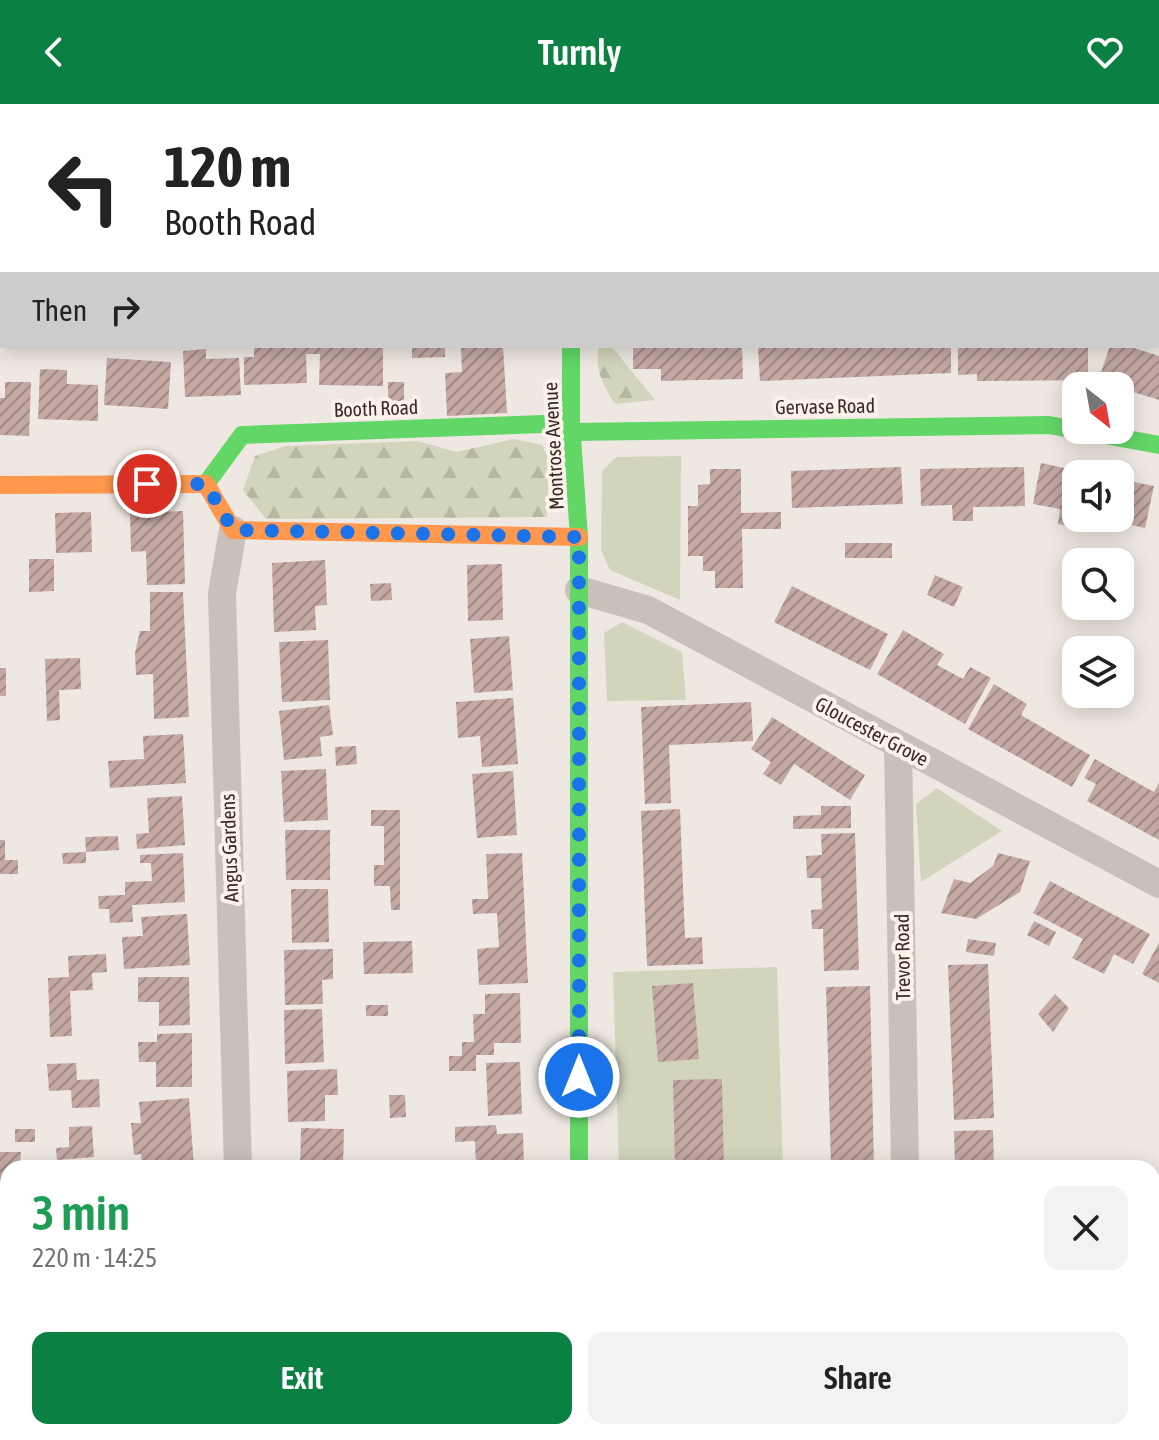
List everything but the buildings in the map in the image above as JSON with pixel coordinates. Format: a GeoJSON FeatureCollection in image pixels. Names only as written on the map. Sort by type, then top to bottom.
{"type":"FeatureCollection","features":[{"type":"Feature","properties":{"kind":"street","name":"Montrose Avenue"},"geometry":{"type":"LineString","coordinates":[[571,348],[579,537],[579,1160]]}},
{"type":"Feature","properties":{"kind":"street","name":"Gervase Road"},"geometry":{"type":"LineString","coordinates":[[572,427],[1062,427]]}},
{"type":"Feature","properties":{"kind":"street","name":"Booth Road"},"geometry":{"type":"LineString","coordinates":[[206,484],[242,435],[572,427]]}},
{"type":"Feature","properties":{"kind":"street","name":"Gervase Road"},"geometry":{"type":"LineString","coordinates":[[1134,440],[1159,445]]}},
{"type":"Feature","properties":{"kind":"street"},"geometry":{"type":"LineString","coordinates":[[0,485],[206,484],[233,530],[579,537]]}},
{"type":"Feature","properties":{"kind":"street","name":"Angus Gardens"},"geometry":{"type":"LineString","coordinates":[[233,530],[222,593],[238,1160]]}},
{"type":"Feature","properties":{"kind":"street","name":"Gloucester Grove"},"geometry":{"type":"LineString","coordinates":[[579,590],[648,610],[1159,884]]}},
{"type":"Feature","properties":{"kind":"street","name":"Trevor Road"},"geometry":{"type":"LineString","coordinates":[[898,745],[905,1160]]}},
{"type":"Feature","properties":{"kind":"green space"},"geometry":{"type":"Polygon","coordinates":[[[599,348],[613,348],[655,400],[615,404],[601,376],[599,348]]]}},
{"type":"Feature","properties":{"kind":"green space"},"geometry":{"type":"Polygon","coordinates":[[[514,439],[542,445],[550,461],[547,517],[266,519],[243,490],[255,456],[285,446],[418,441],[456,452],[514,439]]]}},
{"type":"Feature","properties":{"kind":"green space"},"geometry":{"type":"Polygon","coordinates":[[[681,456],[680,600],[610,570],[601,550],[602,471],[616,457],[681,456]]]}},
{"type":"Feature","properties":{"kind":"green space"},"geometry":{"type":"Polygon","coordinates":[[[622,622],[682,652],[686,700],[607,701],[604,633],[622,622]]]}},
{"type":"Feature","properties":{"kind":"green space"},"geometry":{"type":"Polygon","coordinates":[[[937,788],[1002,831],[921,882],[916,804],[937,788]]]}},
{"type":"Feature","properties":{"kind":"green space"},"geometry":{"type":"Polygon","coordinates":[[[777,967],[783,1160],[619,1160],[613,972],[777,967]]]}},
{"type":"Feature","properties":{"kind":"traffic: fast"},"geometry":{"type":"LineString","coordinates":[[571,348],[571,423],[579,537],[579,1160]]}},
{"type":"Feature","properties":{"kind":"traffic: fast"},"geometry":{"type":"LineString","coordinates":[[206,484],[242,435],[571,423]]}},
{"type":"Feature","properties":{"kind":"traffic: fast"},"geometry":{"type":"LineString","coordinates":[[574,432],[1049,425],[1062,427]]}},
{"type":"Feature","properties":{"kind":"traffic: fast"},"geometry":{"type":"LineString","coordinates":[[1134,440],[1159,445]]}},
{"type":"Feature","properties":{"kind":"traffic: slow"},"geometry":{"type":"LineString","coordinates":[[206,484],[233,530],[579,537]]}},
{"type":"Feature","properties":{"kind":"traffic: slow"},"geometry":{"type":"LineString","coordinates":[[0,485],[206,484]]}},
{"type":"Feature","properties":{"kind":"route"},"geometry":{"type":"LineString","coordinates":[[147,484],[206,484],[233,530],[579,537],[579,1077]]}}]}
